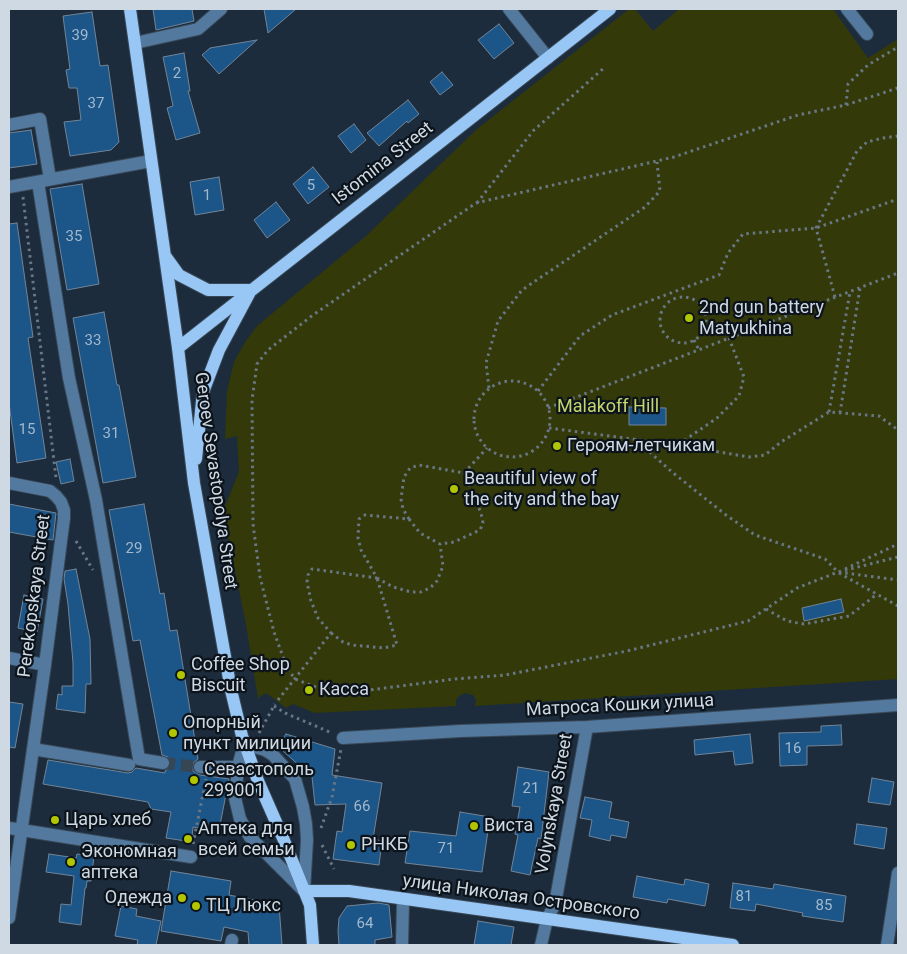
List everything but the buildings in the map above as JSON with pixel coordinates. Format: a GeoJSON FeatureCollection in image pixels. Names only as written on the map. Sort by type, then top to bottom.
{"type":"FeatureCollection","features":[{"type":"Feature","properties":{"kind":"main road","name":"Geroev Sevastopolya Street"},"geometry":{"type":"LineString","coordinates":[[130,9],[178,348],[194,483],[231,690],[244,744],[310,905],[313,945]]}},
{"type":"Feature","properties":{"kind":"main road","name":"Istomina Street"},"geometry":{"type":"LineString","coordinates":[[178,348],[610,9]]}},
{"type":"Feature","properties":{"kind":"main road"},"geometry":{"type":"LineString","coordinates":[[164,254],[179,275],[208,290],[251,290],[219,350],[204,392],[194,483]]}},
{"type":"Feature","properties":{"kind":"main road","name":"улица Николая Островского"},"geometry":{"type":"LineString","coordinates":[[304,891],[349,891],[733,945]]}},
{"type":"Feature","properties":{"kind":"street"},"geometry":{"type":"LineString","coordinates":[[135,42],[198,30],[221,9]]}},
{"type":"Feature","properties":{"kind":"street"},"geometry":{"type":"LineString","coordinates":[[510,9],[548,58]]}},
{"type":"Feature","properties":{"kind":"street"},"geometry":{"type":"LineString","coordinates":[[847,9],[867,34]]}},
{"type":"Feature","properties":{"kind":"street"},"geometry":{"type":"LineString","coordinates":[[9,125],[40,119],[44,181],[70,378],[96,500],[139,758],[163,763]]}},
{"type":"Feature","properties":{"kind":"street"},"geometry":{"type":"LineString","coordinates":[[9,187],[151,161]]}},
{"type":"Feature","properties":{"kind":"street"},"geometry":{"type":"LineString","coordinates":[[9,483],[54,495]]}},
{"type":"Feature","properties":{"kind":"street","name":"Perekopskaya Street"},"geometry":{"type":"LineString","coordinates":[[9,918],[15,828],[33,749],[46,665],[64,518],[64,510],[54,495]]}},
{"type":"Feature","properties":{"kind":"street"},"geometry":{"type":"LineString","coordinates":[[9,658],[46,665]]}},
{"type":"Feature","properties":{"kind":"street","name":"Матроса Кошки улица"},"geometry":{"type":"LineString","coordinates":[[343,738],[460,731],[587,727],[898,705]]}},
{"type":"Feature","properties":{"kind":"street","name":"Volynskaya Street"},"geometry":{"type":"LineString","coordinates":[[541,945],[546,919],[555,904],[587,727]]}},
{"type":"Feature","properties":{"kind":"street"},"geometry":{"type":"LineString","coordinates":[[244,744],[265,750],[273,755],[295,779],[306,824],[304,891],[250,837],[240,819],[235,798],[238,768],[244,744]]}},
{"type":"Feature","properties":{"kind":"street"},"geometry":{"type":"LineString","coordinates":[[33,749],[128,765]]}},
{"type":"Feature","properties":{"kind":"street"},"geometry":{"type":"LineString","coordinates":[[204,768],[238,768]]}},
{"type":"Feature","properties":{"kind":"street"},"geometry":{"type":"LineString","coordinates":[[15,828],[191,857]]}},
{"type":"Feature","properties":{"kind":"street"},"geometry":{"type":"LineString","coordinates":[[887,945],[898,872]]}},
{"type":"Feature","properties":{"kind":"street"},"geometry":{"type":"LineString","coordinates":[[402,945],[403,902]]}},
{"type":"Feature","properties":{"kind":"path"},"geometry":{"type":"LineString","coordinates":[[846,105],[848,84],[868,65],[898,47]]}},
{"type":"Feature","properties":{"kind":"path"},"geometry":{"type":"LineString","coordinates":[[604,66],[533,131],[476,203],[313,315],[268,350],[257,364],[252,400],[253,524],[260,577],[274,632],[287,668],[295,679],[326,691],[346,693],[454,679],[505,675],[627,651],[748,621],[797,588],[838,572],[898,544]]}},
{"type":"Feature","properties":{"kind":"path"},"geometry":{"type":"LineString","coordinates":[[476,203],[657,162],[798,116],[846,105],[898,88]]}},
{"type":"Feature","properties":{"kind":"path"},"geometry":{"type":"LineString","coordinates":[[835,297],[816,228],[857,151],[866,142],[898,136]]}},
{"type":"Feature","properties":{"kind":"path"},"geometry":{"type":"LineString","coordinates":[[489,388],[486,363],[498,321],[522,290],[645,207],[660,191],[657,162]]}},
{"type":"Feature","properties":{"kind":"path"},"geometry":{"type":"LineString","coordinates":[[22,184],[54,495]]}},
{"type":"Feature","properties":{"kind":"path"},"geometry":{"type":"LineString","coordinates":[[538,391],[580,336],[612,315],[718,275],[728,253],[743,234],[816,228],[898,200]]}},
{"type":"Feature","properties":{"kind":"path"},"geometry":{"type":"LineString","coordinates":[[548,408],[898,273]]}},
{"type":"Feature","properties":{"kind":"path"},"geometry":{"type":"LineString","coordinates":[[840,413],[860,288]]}},
{"type":"Feature","properties":{"kind":"path"},"geometry":{"type":"LineString","coordinates":[[676,292],[678,297]]}},
{"type":"Feature","properties":{"kind":"path"},"geometry":{"type":"LineString","coordinates":[[829,412],[850,292]]}},
{"type":"Feature","properties":{"kind":"path"},"geometry":{"type":"LineString","coordinates":[[678,297],[692,298],[703,308],[706,322],[700,335],[694,340],[687,342],[679,342],[669,337],[662,328],[661,313],[670,300],[678,297]]}},
{"type":"Feature","properties":{"kind":"path"},"geometry":{"type":"LineString","coordinates":[[678,444],[717,418],[739,396],[744,377],[729,338]]}},
{"type":"Feature","properties":{"kind":"path"},"geometry":{"type":"LineString","coordinates":[[694,340],[699,350]]}},
{"type":"Feature","properties":{"kind":"path"},"geometry":{"type":"LineString","coordinates":[[510,380],[520,381],[530,385],[544,399],[548,408],[548,428],[541,443],[532,451],[521,456],[503,456],[487,448],[477,434],[474,418],[478,402],[489,388],[510,380]]}},
{"type":"Feature","properties":{"kind":"path"},"geometry":{"type":"LineString","coordinates":[[548,428],[678,444],[749,457],[765,455],[781,442],[829,412],[879,416],[898,430]]}},
{"type":"Feature","properties":{"kind":"path"},"geometry":{"type":"LineString","coordinates":[[634,439],[726,515],[755,535],[825,559],[838,572],[898,606]]}},
{"type":"Feature","properties":{"kind":"path"},"geometry":{"type":"LineString","coordinates":[[464,473],[487,448]]}},
{"type":"Feature","properties":{"kind":"path"},"geometry":{"type":"LineString","coordinates":[[419,465],[464,473],[477,501],[483,522],[480,530],[468,537],[440,544],[420,533],[409,519],[401,499],[404,477],[410,468],[419,465]]}},
{"type":"Feature","properties":{"kind":"path"},"geometry":{"type":"LineString","coordinates":[[409,519],[365,515],[359,519],[358,538],[361,550],[377,578],[397,645],[384,648],[364,647],[343,642],[330,634],[318,618],[310,601],[307,582],[308,575],[312,569],[377,578],[401,590],[421,592],[430,588],[437,581],[443,566],[440,544]]}},
{"type":"Feature","properties":{"kind":"path"},"geometry":{"type":"LineString","coordinates":[[838,572],[898,557]]}},
{"type":"Feature","properties":{"kind":"path"},"geometry":{"type":"LineString","coordinates":[[838,572],[898,580]]}},
{"type":"Feature","properties":{"kind":"path"},"geometry":{"type":"LineString","coordinates":[[766,609],[787,621],[804,624],[849,616],[877,594]]}},
{"type":"Feature","properties":{"kind":"path"},"geometry":{"type":"LineString","coordinates":[[258,732],[276,703],[330,634]]}},
{"type":"Feature","properties":{"kind":"path"},"geometry":{"type":"LineString","coordinates":[[276,703],[285,713],[343,738],[332,797],[320,829]]}},
{"type":"Feature","properties":{"kind":"path"},"geometry":{"type":"LineString","coordinates":[[191,857],[204,768]]}},
{"type":"Feature","properties":{"kind":"green space","name":"Malakoff Hill"},"geometry":{"type":"Polygon","coordinates":[[[629,9],[635,9],[653,31],[679,9],[833,9],[868,58],[898,39],[898,679],[475,706],[476,700],[473,695],[465,693],[456,700],[456,706],[315,713],[293,704],[286,708],[266,693],[258,698],[246,625],[223,511],[239,472],[237,436],[225,439],[227,391],[234,362],[245,342],[258,325],[366,236],[477,129],[629,9]]]}},
{"type":"Feature","properties":{"kind":"tunnel"},"geometry":{"type":"LineString","coordinates":[[163,763],[200,767]]}},
{"type":"Feature","properties":{"kind":"place","name":"2nd gun battery Matyukhina"},"geometry":{"type":"Point","coordinates":[689,318]}},
{"type":"Feature","properties":{"kind":"place","name":"Героям-летчикам"},"geometry":{"type":"Point","coordinates":[557,446]}},
{"type":"Feature","properties":{"kind":"place","name":"Beautiful view of the city and the bay"},"geometry":{"type":"Point","coordinates":[454,489]}},
{"type":"Feature","properties":{"kind":"place","name":"Coffee Shop Biscuit"},"geometry":{"type":"Point","coordinates":[181,675]}},
{"type":"Feature","properties":{"kind":"place","name":"Касса"},"geometry":{"type":"Point","coordinates":[309,690]}},
{"type":"Feature","properties":{"kind":"place","name":"Опорный пункт милиции"},"geometry":{"type":"Point","coordinates":[173,733]}},
{"type":"Feature","properties":{"kind":"place","name":"Севастополь 299001"},"geometry":{"type":"Point","coordinates":[194,780]}},
{"type":"Feature","properties":{"kind":"place","name":"Царь хлеб"},"geometry":{"type":"Point","coordinates":[55,820]}},
{"type":"Feature","properties":{"kind":"place","name":"Виста"},"geometry":{"type":"Point","coordinates":[474,826]}},
{"type":"Feature","properties":{"kind":"place","name":"Аптека для всей семьи"},"geometry":{"type":"Point","coordinates":[188,839]}},
{"type":"Feature","properties":{"kind":"place","name":"РНКБ"},"geometry":{"type":"Point","coordinates":[351,845]}},
{"type":"Feature","properties":{"kind":"place","name":"Экономная аптека"},"geometry":{"type":"Point","coordinates":[71,862]}},
{"type":"Feature","properties":{"kind":"place","name":"Одежда"},"geometry":{"type":"Point","coordinates":[182,898]}},
{"type":"Feature","properties":{"kind":"place","name":"ТЦ Люкс"},"geometry":{"type":"Point","coordinates":[196,906]}}]}
